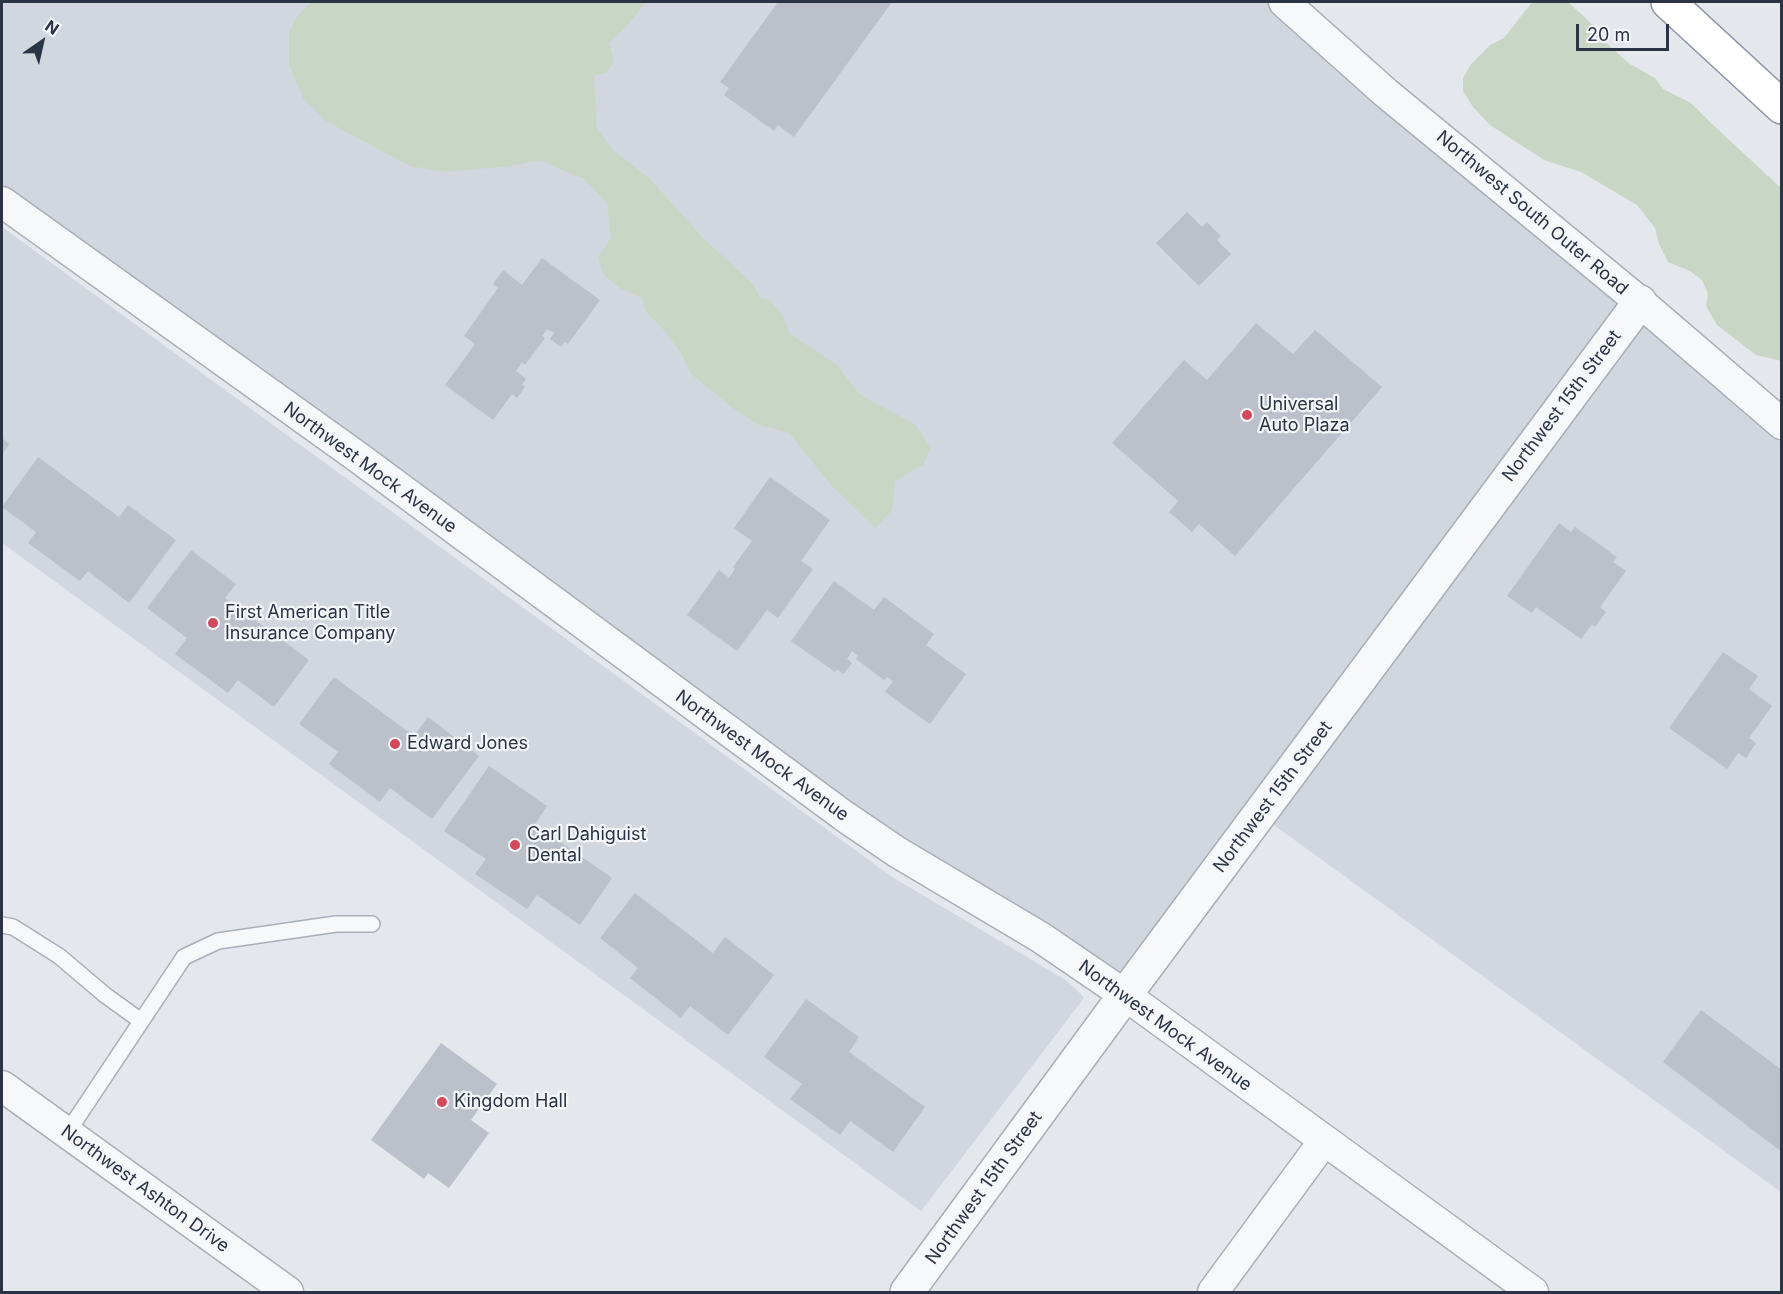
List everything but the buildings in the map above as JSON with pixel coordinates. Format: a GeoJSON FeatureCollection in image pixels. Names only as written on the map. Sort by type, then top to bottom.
{"type":"FeatureCollection","features":[{"type":"Feature","properties":{"kind":"highway"},"geometry":{"type":"LineString","coordinates":[[1668,2],[1782,107]]}},
{"type":"Feature","properties":{"kind":"street","name":"Northwest South Outer Road"},"geometry":{"type":"LineString","coordinates":[[1284,2],[1386,93],[1640,302],[1782,424]]}},
{"type":"Feature","properties":{"kind":"street","name":"Northwest Mock Avenue"},"geometry":{"type":"LineString","coordinates":[[2,202],[349,452],[844,816],[897,852],[1040,937],[1125,995],[1533,1293]]}},
{"type":"Feature","properties":{"kind":"street","name":"Northwest 15th Street"},"geometry":{"type":"LineString","coordinates":[[907,1293],[1125,995],[1640,302]]}},
{"type":"Feature","properties":{"kind":"street","name":"Northwest Ashton Drive"},"geometry":{"type":"LineString","coordinates":[[2,1086],[288,1293]]}},
{"type":"Feature","properties":{"kind":"street"},"geometry":{"type":"LineString","coordinates":[[1213,1293],[1324,1141]]}},
{"type":"Feature","properties":{"kind":"lane"},"geometry":{"type":"LineString","coordinates":[[67,1133],[184,957],[218,941],[336,924],[372,924]]}},
{"type":"Feature","properties":{"kind":"lane"},"geometry":{"type":"LineString","coordinates":[[2,925],[13,927],[59,956],[105,995],[141,1021]]}},
{"type":"Feature","properties":{"kind":"shaded area"},"geometry":{"type":"Polygon","coordinates":[[[2,2],[1284,2],[1781,424],[1781,1192],[1260,815],[1125,995],[2,202],[2,2]]]}},
{"type":"Feature","properties":{"kind":"shaded area"},"geometry":{"type":"Polygon","coordinates":[[[2,227],[892,877],[1064,979],[1076,989],[1084,998],[921,1211],[2,543],[2,227]]]}},
{"type":"Feature","properties":{"kind":"green space"},"geometry":{"type":"Polygon","coordinates":[[[311,2],[646,2],[627,26],[609,43],[614,62],[606,73],[594,76],[597,128],[612,149],[650,179],[703,238],[754,285],[760,298],[770,300],[783,316],[790,334],[837,365],[859,394],[916,425],[930,448],[924,464],[895,481],[892,510],[875,528],[830,484],[789,433],[756,424],[691,374],[681,353],[663,329],[646,312],[642,298],[621,289],[604,275],[598,258],[611,238],[607,203],[583,178],[542,160],[509,166],[447,172],[410,166],[326,121],[303,98],[289,64],[289,32],[297,16],[311,2]]]}},
{"type":"Feature","properties":{"kind":"green space"},"geometry":{"type":"Polygon","coordinates":[[[1532,2],[1568,2],[1593,25],[1607,44],[1630,64],[1655,78],[1663,89],[1691,103],[1781,188],[1781,361],[1756,355],[1717,325],[1706,306],[1708,294],[1702,280],[1690,271],[1668,262],[1659,244],[1655,228],[1637,205],[1581,172],[1544,160],[1490,125],[1473,107],[1463,91],[1463,78],[1471,64],[1490,45],[1504,38],[1532,2]]]}},
{"type":"Feature","properties":{"kind":"place","name":"Universal Auto Plaza"},"geometry":{"type":"Point","coordinates":[1247,415]}},
{"type":"Feature","properties":{"kind":"place","name":"First American Title Insurance Company"},"geometry":{"type":"Point","coordinates":[213,623]}},
{"type":"Feature","properties":{"kind":"place","name":"Edward Jones"},"geometry":{"type":"Point","coordinates":[395,744]}},
{"type":"Feature","properties":{"kind":"place","name":"Carl Dahiguist Dental"},"geometry":{"type":"Point","coordinates":[515,845]}},
{"type":"Feature","properties":{"kind":"place","name":"Kingdom Hall"},"geometry":{"type":"Point","coordinates":[442,1102]}}]}
